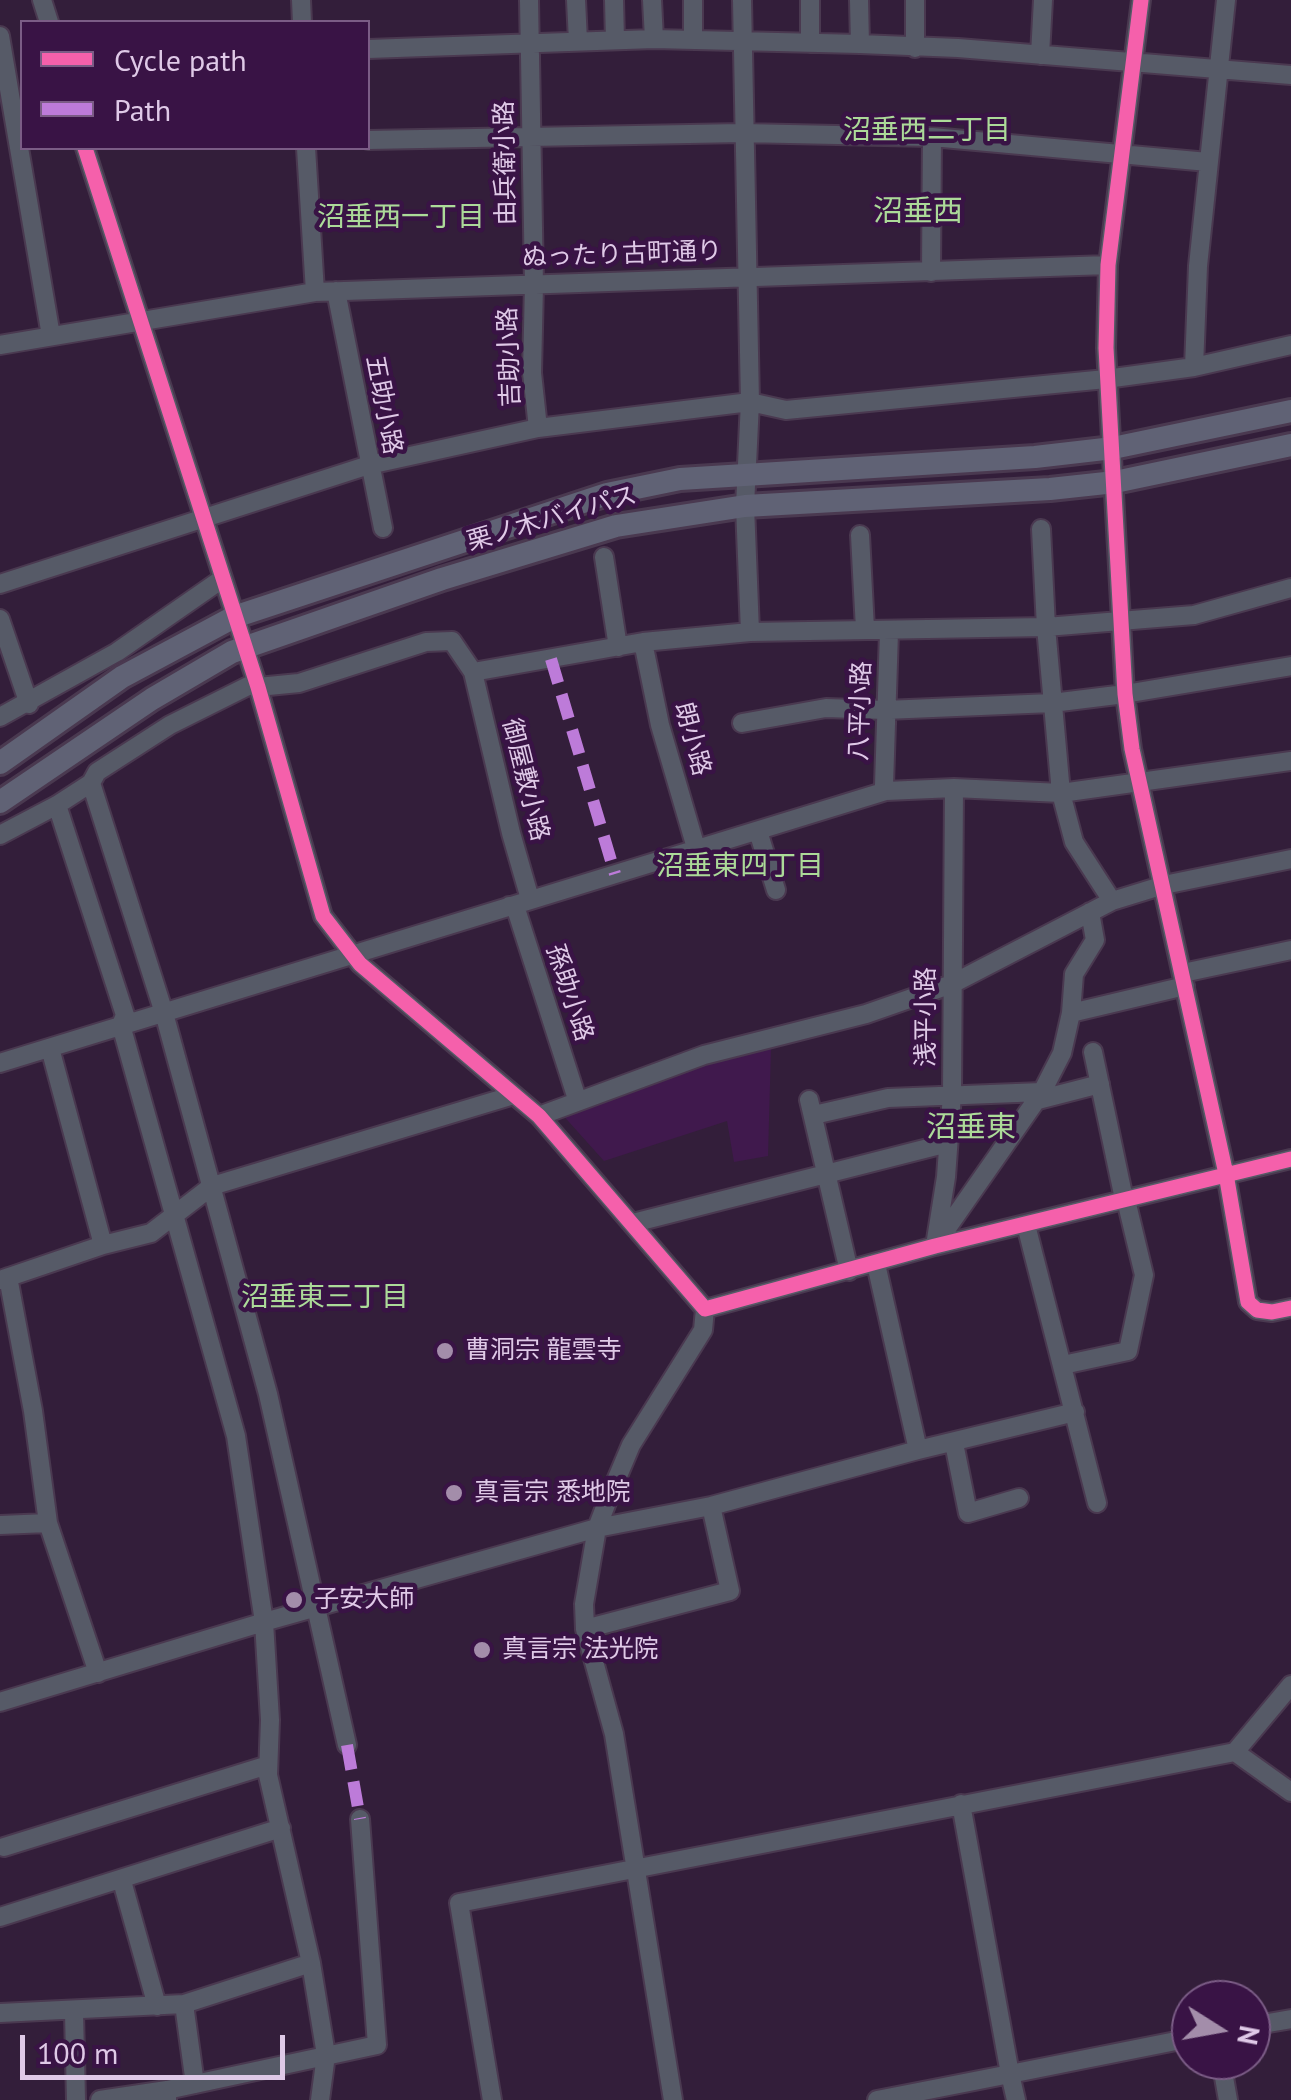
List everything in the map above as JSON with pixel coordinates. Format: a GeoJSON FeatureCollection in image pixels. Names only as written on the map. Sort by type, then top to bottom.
{"type":"FeatureCollection","features":[{"type":"Feature","properties":{"kind":"main road","name":"栗ノ木バイパス"},"geometry":{"type":"LineString","coordinates":[[0,763],[122,677],[234,617],[607,494],[680,480],[1036,457],[1113,448],[1291,411]]}},
{"type":"Feature","properties":{"kind":"main road","name":"栗ノ木バイパス"},"geometry":{"type":"LineString","coordinates":[[0,802],[152,699],[244,646],[442,578],[616,526],[745,506],[1115,482],[1291,445]]}},
{"type":"Feature","properties":{"kind":"street","name":"由兵衛小路"},"geometry":{"type":"LineString","coordinates":[[528,0],[534,284]]}},
{"type":"Feature","properties":{"kind":"street"},"geometry":{"type":"LineString","coordinates":[[576,0],[578,41]]}},
{"type":"Feature","properties":{"kind":"street"},"geometry":{"type":"LineString","coordinates":[[614,0],[615,40]]}},
{"type":"Feature","properties":{"kind":"street"},"geometry":{"type":"LineString","coordinates":[[652,0],[654,38]]}},
{"type":"Feature","properties":{"kind":"street"},"geometry":{"type":"LineString","coordinates":[[693,0],[693,40]]}},
{"type":"Feature","properties":{"kind":"street"},"geometry":{"type":"LineString","coordinates":[[742,0],[750,402],[745,506],[750,632]]}},
{"type":"Feature","properties":{"kind":"street"},"geometry":{"type":"LineString","coordinates":[[810,0],[810,43]]}},
{"type":"Feature","properties":{"kind":"street"},"geometry":{"type":"LineString","coordinates":[[859,0],[860,44]]}},
{"type":"Feature","properties":{"kind":"street"},"geometry":{"type":"LineString","coordinates":[[915,0],[915,48]]}},
{"type":"Feature","properties":{"kind":"street"},"geometry":{"type":"LineString","coordinates":[[1040,56],[1043,0]]}},
{"type":"Feature","properties":{"kind":"street"},"geometry":{"type":"LineString","coordinates":[[1141,0],[1108,265],[1106,380],[1125,694],[1140,782],[1226,1174],[1248,1302],[1257,1310],[1291,1308]]}},
{"type":"Feature","properties":{"kind":"street"},"geometry":{"type":"LineString","coordinates":[[1194,367],[1198,266],[1226,0]]}},
{"type":"Feature","properties":{"kind":"street"},"geometry":{"type":"LineString","coordinates":[[0,36],[52,336]]}},
{"type":"Feature","properties":{"kind":"street"},"geometry":{"type":"LineString","coordinates":[[370,49],[654,38],[958,48],[1291,75]]}},
{"type":"Feature","properties":{"kind":"street"},"geometry":{"type":"LineString","coordinates":[[370,140],[742,133],[932,137],[1208,162]]}},
{"type":"Feature","properties":{"kind":"street"},"geometry":{"type":"LineString","coordinates":[[931,272],[932,137]]}},
{"type":"Feature","properties":{"kind":"street"},"geometry":{"type":"LineString","coordinates":[[87,150],[257,685],[323,916],[360,964],[539,1116],[705,1309],[703,1330],[632,1444],[597,1528],[584,1604],[594,1669],[614,1734],[674,2100]]}},
{"type":"Feature","properties":{"kind":"street"},"geometry":{"type":"LineString","coordinates":[[306,150],[314,292]]}},
{"type":"Feature","properties":{"kind":"street","name":"ぬったり古町通り"},"geometry":{"type":"LineString","coordinates":[[0,344],[140,323],[236,303],[336,290],[1108,265]]}},
{"type":"Feature","properties":{"kind":"street","name":"吉助小路"},"geometry":{"type":"LineString","coordinates":[[534,284],[532,372],[538,428]]}},
{"type":"Feature","properties":{"kind":"street","name":"五助小路"},"geometry":{"type":"LineString","coordinates":[[336,290],[383,528]]}},
{"type":"Feature","properties":{"kind":"street"},"geometry":{"type":"LineString","coordinates":[[0,584],[369,466],[538,428],[750,402],[786,410],[1106,380],[1194,367],[1291,345]]}},
{"type":"Feature","properties":{"kind":"street"},"geometry":{"type":"LineString","coordinates":[[1041,529],[1061,793],[1074,842],[1112,901]]}},
{"type":"Feature","properties":{"kind":"street"},"geometry":{"type":"LineString","coordinates":[[860,535],[866,629]]}},
{"type":"Feature","properties":{"kind":"street"},"geometry":{"type":"LineString","coordinates":[[604,557],[618,648]]}},
{"type":"Feature","properties":{"kind":"street"},"geometry":{"type":"LineString","coordinates":[[0,717],[117,652],[222,579]]}},
{"type":"Feature","properties":{"kind":"street"},"geometry":{"type":"LineString","coordinates":[[0,835],[91,783],[97,772],[170,725],[257,685],[299,683],[426,642],[452,641],[473,672],[643,642],[750,632],[1046,627],[1194,615],[1291,588]]}},
{"type":"Feature","properties":{"kind":"street"},"geometry":{"type":"LineString","coordinates":[[0,619],[29,704]]}},
{"type":"Feature","properties":{"kind":"street","name":"八平小路"},"geometry":{"type":"LineString","coordinates":[[886,791],[889,632]]}},
{"type":"Feature","properties":{"kind":"street","name":"朗小路"},"geometry":{"type":"LineString","coordinates":[[643,642],[660,725],[696,848]]}},
{"type":"Feature","properties":{"kind":"street"},"geometry":{"type":"LineString","coordinates":[[742,723],[826,708],[885,710],[1052,703],[1291,666]]}},
{"type":"Feature","properties":{"kind":"street","name":"御屋敷小路"},"geometry":{"type":"LineString","coordinates":[[473,672],[530,898]]}},
{"type":"Feature","properties":{"kind":"street"},"geometry":{"type":"LineString","coordinates":[[0,1064],[886,791],[954,788],[1061,793],[1291,761]]}},
{"type":"Feature","properties":{"kind":"street"},"geometry":{"type":"LineString","coordinates":[[91,783],[164,1013],[268,1394],[347,1745]]}},
{"type":"Feature","properties":{"kind":"street","name":"浅平小路"},"geometry":{"type":"LineString","coordinates":[[935,1246],[952,1094],[954,788]]}},
{"type":"Feature","properties":{"kind":"street"},"geometry":{"type":"LineString","coordinates":[[57,805],[122,1003],[125,1014],[121,1026],[236,1436],[264,1622],[270,1720],[268,1765],[326,2055],[320,2100]]}},
{"type":"Feature","properties":{"kind":"street"},"geometry":{"type":"LineString","coordinates":[[758,831],[776,890]]}},
{"type":"Feature","properties":{"kind":"street"},"geometry":{"type":"LineString","coordinates":[[539,1116],[704,1054],[866,1014],[952,984],[1112,901],[1164,884],[1291,859]]}},
{"type":"Feature","properties":{"kind":"street","name":"孫助小路"},"geometry":{"type":"LineString","coordinates":[[509,906],[516,909],[577,1100]]}},
{"type":"Feature","properties":{"kind":"street"},"geometry":{"type":"LineString","coordinates":[[935,1246],[1038,1096],[1062,1052],[1074,974],[1094,940],[1090,912]]}},
{"type":"Feature","properties":{"kind":"street"},"geometry":{"type":"LineString","coordinates":[[1070,1013],[1291,950]]}},
{"type":"Feature","properties":{"kind":"street"},"geometry":{"type":"LineString","coordinates":[[50,1048],[103,1245]]}},
{"type":"Feature","properties":{"kind":"street"},"geometry":{"type":"LineString","coordinates":[[1063,1365],[1128,1351],[1144,1275],[1093,1052]]}},
{"type":"Feature","properties":{"kind":"street"},"geometry":{"type":"LineString","coordinates":[[849,1271],[812,1108],[952,1094],[1038,1096],[1100,1084]]}},
{"type":"Feature","properties":{"kind":"street"},"geometry":{"type":"LineString","coordinates":[[98,1673],[48,1523],[33,1411],[4,1279],[151,1233],[212,1186],[514,1095]]}},
{"type":"Feature","properties":{"kind":"street"},"geometry":{"type":"LineString","coordinates":[[633,1223],[948,1142]]}},
{"type":"Feature","properties":{"kind":"street"},"geometry":{"type":"LineString","coordinates":[[705,1309],[935,1246],[1291,1158]]}},
{"type":"Feature","properties":{"kind":"street"},"geometry":{"type":"LineString","coordinates":[[1026,1226],[1098,1503]]}},
{"type":"Feature","properties":{"kind":"street"},"geometry":{"type":"LineString","coordinates":[[876,1264],[918,1450]]}},
{"type":"Feature","properties":{"kind":"street"},"geometry":{"type":"LineString","coordinates":[[0,1702],[315,1607],[597,1528],[711,1506],[1075,1412]]}},
{"type":"Feature","properties":{"kind":"street"},"geometry":{"type":"LineString","coordinates":[[954,1442],[968,1513],[1019,1498]]}},
{"type":"Feature","properties":{"kind":"street"},"geometry":{"type":"LineString","coordinates":[[585,1629],[730,1592],[711,1506]]}},
{"type":"Feature","properties":{"kind":"street"},"geometry":{"type":"LineString","coordinates":[[0,1525],[48,1523]]}},
{"type":"Feature","properties":{"kind":"street"},"geometry":{"type":"LineString","coordinates":[[492,2100],[460,1903],[1235,1752],[1291,1685]]}},
{"type":"Feature","properties":{"kind":"street"},"geometry":{"type":"LineString","coordinates":[[1235,1752],[1291,1792]]}},
{"type":"Feature","properties":{"kind":"street"},"geometry":{"type":"LineString","coordinates":[[1,1844],[268,1765]]}},
{"type":"Feature","properties":{"kind":"street"},"geometry":{"type":"LineString","coordinates":[[961,1804],[1016,2100]]}},
{"type":"Feature","properties":{"kind":"street"},"geometry":{"type":"LineString","coordinates":[[100,2100],[167,2095],[195,2084],[377,2045],[360,1818]]}},
{"type":"Feature","properties":{"kind":"street"},"geometry":{"type":"LineString","coordinates":[[0,1917],[281,1828]]}},
{"type":"Feature","properties":{"kind":"street"},"geometry":{"type":"LineString","coordinates":[[122,1881],[158,2006]]}},
{"type":"Feature","properties":{"kind":"street"},"geometry":{"type":"LineString","coordinates":[[0,2014],[184,2004],[310,1963]]}},
{"type":"Feature","properties":{"kind":"street"},"geometry":{"type":"LineString","coordinates":[[184,2004],[195,2084]]}},
{"type":"Feature","properties":{"kind":"street"},"geometry":{"type":"LineString","coordinates":[[74,2012],[76,2100]]}},
{"type":"Feature","properties":{"kind":"street"},"geometry":{"type":"LineString","coordinates":[[877,2100],[1171,2042]]}},
{"type":"Feature","properties":{"kind":"shaded area"},"geometry":{"type":"Polygon","coordinates":[[[771,1048],[768,1156],[734,1162],[727,1121],[604,1161],[560,1112],[702,1062],[771,1048]]]}},
{"type":"Feature","properties":{"kind":"marked path"},"geometry":{"type":"LineString","coordinates":[[551,659],[615,874]]}},
{"type":"Feature","properties":{"kind":"marked path"},"geometry":{"type":"LineString","coordinates":[[347,1745],[360,1819]]}},
{"type":"Feature","properties":{"kind":"cycle path"},"geometry":{"type":"LineString","coordinates":[[1141,0],[1108,265],[1106,348],[1125,694],[1132,749],[1226,1174],[1248,1302],[1257,1310],[1291,1308]]}},
{"type":"Feature","properties":{"kind":"cycle path"},"geometry":{"type":"LineString","coordinates":[[86,150],[258,687],[323,916],[360,964],[539,1116],[705,1309],[935,1246],[1291,1159]]}},
{"type":"Feature","properties":{"kind":"place","name":"曹洞宗 龍雲寺"},"geometry":{"type":"Point","coordinates":[445,1351]}},
{"type":"Feature","properties":{"kind":"place","name":"真言宗 悉地院"},"geometry":{"type":"Point","coordinates":[454,1493]}},
{"type":"Feature","properties":{"kind":"place","name":"子安大師"},"geometry":{"type":"Point","coordinates":[294,1600]}},
{"type":"Feature","properties":{"kind":"place","name":"真言宗 法光院"},"geometry":{"type":"Point","coordinates":[482,1650]}},
{"type":"Feature","properties":{"kind":"district","name":"沼垂西二丁目"},"geometry":{"type":"Point","coordinates":[927,131]}},
{"type":"Feature","properties":{"kind":"district","name":"沼垂西"},"geometry":{"type":"Point","coordinates":[918,212]}},
{"type":"Feature","properties":{"kind":"district","name":"沼垂西一丁目"},"geometry":{"type":"Point","coordinates":[401,218]}},
{"type":"Feature","properties":{"kind":"district","name":"沼垂東四丁目"},"geometry":{"type":"Point","coordinates":[740,867]}},
{"type":"Feature","properties":{"kind":"district","name":"沼垂東"},"geometry":{"type":"Point","coordinates":[971,1128]}},
{"type":"Feature","properties":{"kind":"district","name":"沼垂東三丁目"},"geometry":{"type":"Point","coordinates":[325,1298]}}]}
